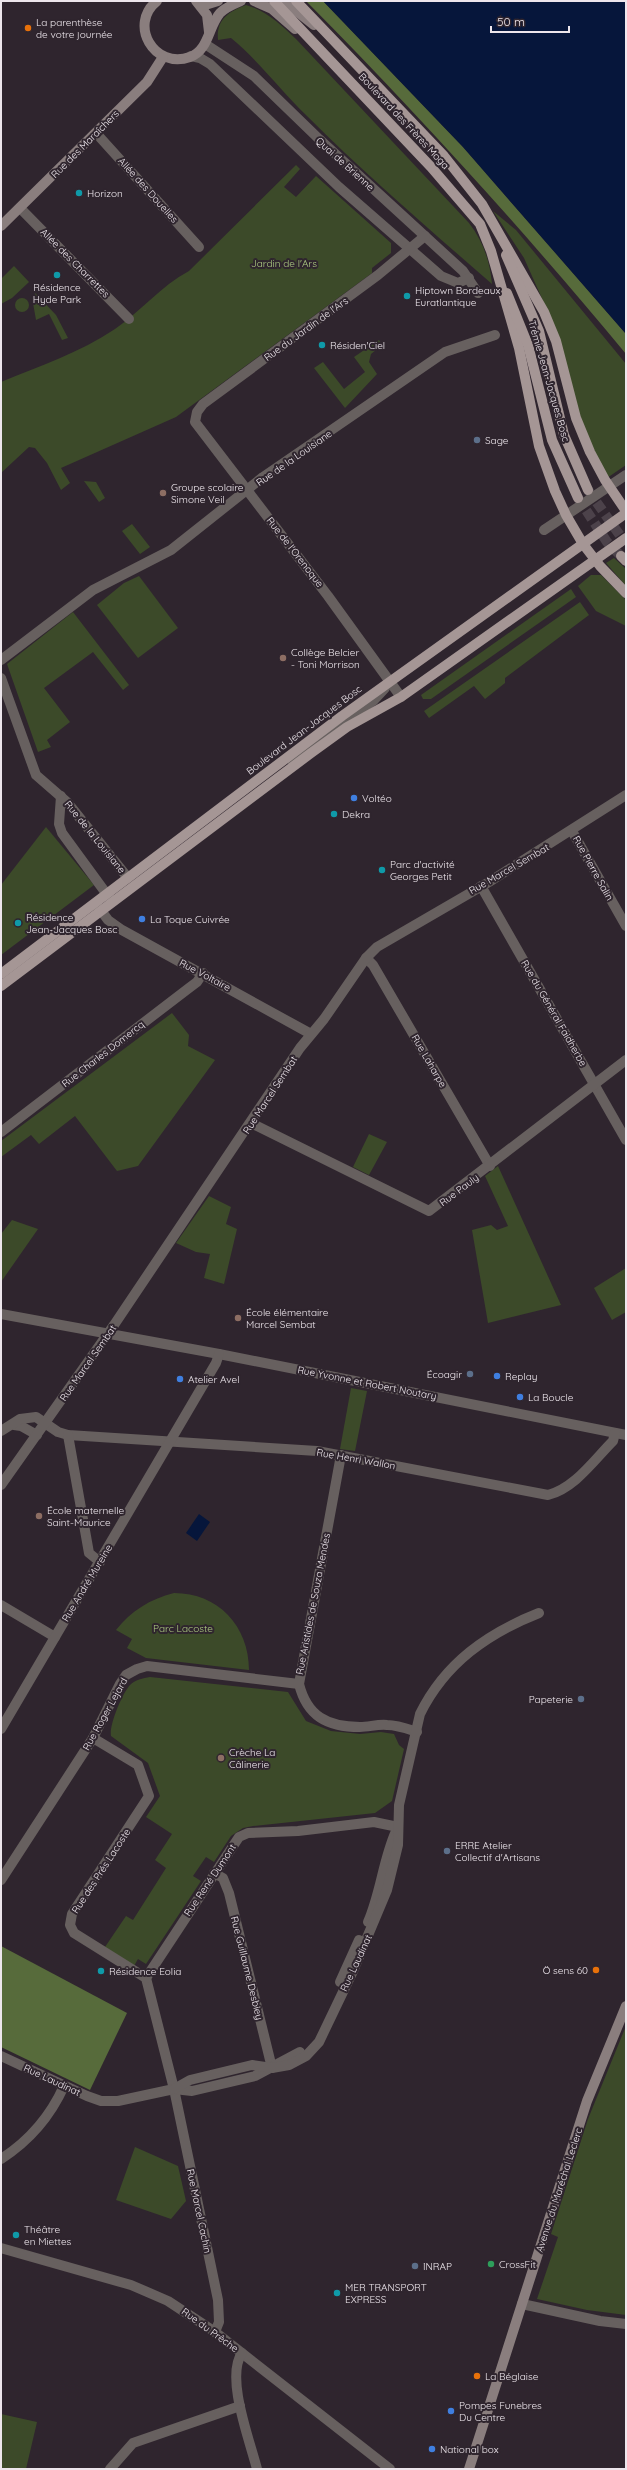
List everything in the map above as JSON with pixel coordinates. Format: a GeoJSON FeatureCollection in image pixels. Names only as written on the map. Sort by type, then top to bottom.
{"type":"FeatureCollection","features":[{"type":"Feature","properties":{"kind":"main road"},"geometry":{"type":"LineString","coordinates":[[143,1],[147,42],[163,57],[172,60],[192,56],[205,44],[221,12],[241,1]]}},
{"type":"Feature","properties":{"kind":"main road"},"geometry":{"type":"LineString","coordinates":[[145,21],[148,12],[158,1]]}},
{"type":"Feature","properties":{"kind":"main road"},"geometry":{"type":"LineString","coordinates":[[209,34],[207,15],[199,4],[218,1]]}},
{"type":"Feature","properties":{"kind":"main road"},"geometry":{"type":"LineString","coordinates":[[254,1],[272,9],[324,53]]}},
{"type":"Feature","properties":{"kind":"main road","name":"Boulevard des Frères Moga"},"geometry":{"type":"LineString","coordinates":[[274,1],[324,53],[470,212],[486,238],[496,270]]}},
{"type":"Feature","properties":{"kind":"main road"},"geometry":{"type":"LineString","coordinates":[[284,1],[336,42]]}},
{"type":"Feature","properties":{"kind":"main road","name":"Boulevard des Frères Moga"},"geometry":{"type":"LineString","coordinates":[[296,1],[444,156],[482,204],[498,232]]}},
{"type":"Feature","properties":{"kind":"main road","name":"Rue des Maraîchers"},"geometry":{"type":"LineString","coordinates":[[1,226],[147,82],[163,57]]}},
{"type":"Feature","properties":{"kind":"main road"},"geometry":{"type":"LineString","coordinates":[[498,232],[544,312],[556,341],[576,418],[590,452],[609,487],[626,512]]}},
{"type":"Feature","properties":{"kind":"main road","name":"Trémie Jean-Jacques Bosc"},"geometry":{"type":"LineString","coordinates":[[498,232],[511,268],[540,331],[564,435],[588,490]]}},
{"type":"Feature","properties":{"kind":"main road"},"geometry":{"type":"LineString","coordinates":[[496,270],[519,348],[544,462],[566,515],[583,544],[595,560],[626,593]]}},
{"type":"Feature","properties":{"kind":"main road","name":"Trémie Jean-Jacques Bosc"},"geometry":{"type":"LineString","coordinates":[[496,270],[521,323],[534,367],[552,440],[578,498]]}},
{"type":"Feature","properties":{"kind":"main road","name":"Boulevard Jean-Jacques Bosc"},"geometry":{"type":"LineString","coordinates":[[1,974],[390,681],[626,512]]}},
{"type":"Feature","properties":{"kind":"main road"},"geometry":{"type":"LineString","coordinates":[[1,986],[347,727],[401,696],[626,538]]}},
{"type":"Feature","properties":{"kind":"main road","name":"Avenue du Maréchal Leclerc"},"geometry":{"type":"LineString","coordinates":[[469,2469],[587,2101],[626,2006]]}},
{"type":"Feature","properties":{"kind":"street","name":"Quai de Brienne"},"geometry":{"type":"LineString","coordinates":[[205,44],[254,76],[319,139],[469,278],[478,293]]}},
{"type":"Feature","properties":{"kind":"street"},"geometry":{"type":"LineString","coordinates":[[192,56],[210,64],[339,188],[446,279],[458,283],[469,278]]}},
{"type":"Feature","properties":{"kind":"street","name":"Allée des Douelles"},"geometry":{"type":"LineString","coordinates":[[96,133],[199,247]]}},
{"type":"Feature","properties":{"kind":"street","name":"Allée des Charrettes"},"geometry":{"type":"LineString","coordinates":[[20,208],[129,319]]}},
{"type":"Feature","properties":{"kind":"street","name":"Rue du Jardin de l'Ars"},"geometry":{"type":"LineString","coordinates":[[197,425],[197,412],[203,404],[411,250],[425,236]]}},
{"type":"Feature","properties":{"kind":"street","name":"Rue de la Louisiane"},"geometry":{"type":"LineString","coordinates":[[1,660],[93,590],[159,557],[248,491],[264,477],[445,352],[496,334]]}},
{"type":"Feature","properties":{"kind":"street","name":"Rue de l'Orenoque"},"geometry":{"type":"LineString","coordinates":[[197,425],[328,596],[401,696]]}},
{"type":"Feature","properties":{"kind":"street"},"geometry":{"type":"LineString","coordinates":[[544,530],[626,475]]}},
{"type":"Feature","properties":{"kind":"street","name":"Rue de la Louisiane"},"geometry":{"type":"LineString","coordinates":[[1,678],[36,776],[61,796],[128,878]]}},
{"type":"Feature","properties":{"kind":"street"},"geometry":{"type":"LineString","coordinates":[[284,773],[307,748],[376,698],[390,681]]}},
{"type":"Feature","properties":{"kind":"street","name":"Rue Marcel Sembat"},"geometry":{"type":"LineString","coordinates":[[1,1485],[45,1424],[252,1123],[311,1034],[324,1019],[366,958],[377,948],[572,831],[579,824],[626,795]]}},
{"type":"Feature","properties":{"kind":"street","name":"Rue de la Louisiane"},"geometry":{"type":"LineString","coordinates":[[61,796],[59,824],[62,833],[113,902]]}},
{"type":"Feature","properties":{"kind":"street","name":"Rue Pierre Salin"},"geometry":{"type":"LineString","coordinates":[[572,831],[626,926]]}},
{"type":"Feature","properties":{"kind":"street","name":"Rue du Général Faidherbe"},"geometry":{"type":"LineString","coordinates":[[481,886],[626,1140]]}},
{"type":"Feature","properties":{"kind":"street","name":"Rue Voltaire"},"geometry":{"type":"LineString","coordinates":[[96,902],[108,920],[122,930],[203,973],[311,1034]]}},
{"type":"Feature","properties":{"kind":"street","name":"Rue Laharpe"},"geometry":{"type":"LineString","coordinates":[[366,958],[373,965],[490,1166]]}},
{"type":"Feature","properties":{"kind":"street","name":"Rue Charles Domercq"},"geometry":{"type":"LineString","coordinates":[[1,1132],[193,985],[203,973]]}},
{"type":"Feature","properties":{"kind":"street","name":"Rue Pauly"},"geometry":{"type":"LineString","coordinates":[[252,1123],[424,1210],[433,1209],[626,1060]]}},
{"type":"Feature","properties":{"kind":"street","name":"Rue Yvonne et Robert Noutary"},"geometry":{"type":"LineString","coordinates":[[1,1314],[219,1354],[626,1435]]}},
{"type":"Feature","properties":{"kind":"street","name":"Rue André Mureine"},"geometry":{"type":"LineString","coordinates":[[1,1729],[171,1443],[216,1363],[219,1354]]}},
{"type":"Feature","properties":{"kind":"street","name":"Rue Henri Wallon"},"geometry":{"type":"LineString","coordinates":[[14,1425],[20,1419],[29,1416],[36,1417],[58,1432],[68,1435],[171,1443],[317,1451],[548,1495],[560,1492],[569,1485],[613,1441],[615,1433]]}},
{"type":"Feature","properties":{"kind":"street"},"geometry":{"type":"LineString","coordinates":[[1,1431],[14,1425],[22,1426],[36,1435]]}},
{"type":"Feature","properties":{"kind":"street"},"geometry":{"type":"LineString","coordinates":[[68,1435],[88,1553],[100,1562]]}},
{"type":"Feature","properties":{"kind":"street","name":"Rue Aristides de Souza Mendes"},"geometry":{"type":"LineString","coordinates":[[341,1456],[299,1684],[302,1698],[311,1712],[324,1721],[360,1727],[388,1725],[417,1732]]}},
{"type":"Feature","properties":{"kind":"street"},"geometry":{"type":"LineString","coordinates":[[1,1605],[55,1637]]}},
{"type":"Feature","properties":{"kind":"street","name":"Rue Laudinat"},"geometry":{"type":"LineString","coordinates":[[1,2056],[64,2086],[101,2101],[118,2102],[174,2089],[192,2091],[255,2076],[272,2068],[289,2065],[306,2056],[319,2042],[380,1912],[398,1845],[399,1805],[420,1714],[424,1706],[452,1667],[495,1633],[540,1612]]}},
{"type":"Feature","properties":{"kind":"street","name":"Rue Roger Lejard"},"geometry":{"type":"LineString","coordinates":[[1,1880],[93,1738],[126,1675],[147,1666],[299,1684]]}},
{"type":"Feature","properties":{"kind":"street","name":"Rue des Prés Lacoste"},"geometry":{"type":"LineString","coordinates":[[93,1738],[138,1765],[149,1796],[72,1914],[70,1925],[74,1933],[146,1978]]}},
{"type":"Feature","properties":{"kind":"street","name":"Rue René Dumont"},"geometry":{"type":"LineString","coordinates":[[146,1978],[239,1837],[248,1833],[298,1831],[374,1822],[398,1827]]}},
{"type":"Feature","properties":{"kind":"street","name":"Rue Guillaume Desbiey"},"geometry":{"type":"LineString","coordinates":[[214,1873],[222,1878],[229,1894],[272,2068]]}},
{"type":"Feature","properties":{"kind":"street"},"geometry":{"type":"LineString","coordinates":[[146,1978],[174,2089]]}},
{"type":"Feature","properties":{"kind":"street"},"geometry":{"type":"LineString","coordinates":[[1,2159],[22,2143],[51,2113],[64,2086]]}},
{"type":"Feature","properties":{"kind":"street","name":"Rue Marcel Cachin"},"geometry":{"type":"LineString","coordinates":[[174,2089],[218,2300],[219,2322],[215,2332]]}},
{"type":"Feature","properties":{"kind":"street","name":"Rue du Prêche"},"geometry":{"type":"LineString","coordinates":[[1,2248],[131,2285],[168,2301],[215,2332],[390,2469]]}},
{"type":"Feature","properties":{"kind":"street"},"geometry":{"type":"LineString","coordinates":[[522,2304],[600,2321],[626,2324]]}},
{"type":"Feature","properties":{"kind":"street"},"geometry":{"type":"LineString","coordinates":[[242,2353],[236,2363],[235,2371],[240,2406],[257,2469]]}},
{"type":"Feature","properties":{"kind":"street"},"geometry":{"type":"LineString","coordinates":[[110,2469],[133,2443],[240,2406]]}},
{"type":"Feature","properties":{"kind":"green space"},"geometry":{"type":"Polygon","coordinates":[[[306,1],[323,1],[463,147],[626,334],[626,354],[510,218],[430,130],[306,1]]]}},
{"type":"Feature","properties":{"kind":"green space"},"geometry":{"type":"Polygon","coordinates":[[[246,5],[267,14],[296,39],[469,223],[482,244],[490,267],[492,284],[398,202],[329,138],[231,38],[218,40],[219,27],[224,18],[246,5]]]}},
{"type":"Feature","properties":{"kind":"green space","name":"Jardin de l'Ars"},"geometry":{"type":"Polygon","coordinates":[[[296,165],[300,169],[284,187],[296,197],[316,176],[391,243],[391,253],[372,268],[372,273],[176,417],[61,468],[70,483],[61,490],[47,463],[35,448],[29,447],[1,473],[1,382],[45,365],[73,352],[115,329],[160,291],[189,271],[296,165]]]}},
{"type":"Feature","properties":{"kind":"green space"},"geometry":{"type":"Polygon","coordinates":[[[493,211],[516,230],[626,364],[626,465],[607,478],[582,424],[556,330],[524,258],[493,211]]]}},
{"type":"Feature","properties":{"kind":"green space"},"geometry":{"type":"Polygon","coordinates":[[[14,266],[29,282],[12,298],[1,304],[1,279],[14,266]]]}},
{"type":"Feature","properties":{"kind":"green space"},"geometry":{"type":"Polygon","coordinates":[[[35,293],[56,315],[68,338],[62,340],[49,314],[36,320],[33,303],[35,293]]]}},
{"type":"Feature","properties":{"kind":"green space"},"geometry":{"type":"Polygon","coordinates":[[[19,298],[25,298],[29,302],[29,308],[25,312],[19,312],[15,308],[15,302],[19,298]]]}},
{"type":"Feature","properties":{"kind":"green space"},"geometry":{"type":"Polygon","coordinates":[[[379,340],[382,345],[371,354],[369,362],[377,374],[345,408],[314,368],[323,362],[344,389],[365,372],[354,357],[379,340]]]}},
{"type":"Feature","properties":{"kind":"green space"},"geometry":{"type":"Polygon","coordinates":[[[84,481],[96,482],[105,498],[99,502],[84,481]]]}},
{"type":"Feature","properties":{"kind":"green space"},"geometry":{"type":"Polygon","coordinates":[[[132,524],[150,547],[140,554],[122,531],[132,524]]]}},
{"type":"Feature","properties":{"kind":"green space"},"geometry":{"type":"Polygon","coordinates":[[[614,558],[626,569],[626,586],[606,563],[614,558]]]}},
{"type":"Feature","properties":{"kind":"green space"},"geometry":{"type":"Polygon","coordinates":[[[591,575],[601,575],[626,600],[626,626],[596,611],[578,586],[591,575]]]}},
{"type":"Feature","properties":{"kind":"green space"},"geometry":{"type":"Polygon","coordinates":[[[139,576],[178,628],[138,658],[97,605],[124,583],[139,576]]]}},
{"type":"Feature","properties":{"kind":"green space"},"geometry":{"type":"Polygon","coordinates":[[[571,589],[576,597],[431,699],[423,699],[421,695],[571,589]]]}},
{"type":"Feature","properties":{"kind":"green space"},"geometry":{"type":"Polygon","coordinates":[[[580,602],[589,615],[505,678],[505,683],[485,699],[474,686],[429,718],[424,711],[580,602]]]}},
{"type":"Feature","properties":{"kind":"green space"},"geometry":{"type":"Polygon","coordinates":[[[73,612],[129,685],[123,690],[93,652],[44,688],[70,722],[47,740],[51,747],[38,752],[7,664],[73,612]]]}},
{"type":"Feature","properties":{"kind":"green space"},"geometry":{"type":"Polygon","coordinates":[[[46,827],[94,885],[1,955],[1,885],[46,827]]]}},
{"type":"Feature","properties":{"kind":"green space"},"geometry":{"type":"Polygon","coordinates":[[[172,1013],[189,1035],[188,1046],[215,1060],[138,1166],[117,1171],[75,1116],[39,1144],[31,1135],[1,1157],[1,1141],[172,1013]]]}},
{"type":"Feature","properties":{"kind":"green space"},"geometry":{"type":"Polygon","coordinates":[[[369,1134],[387,1142],[369,1175],[353,1167],[369,1134]]]}},
{"type":"Feature","properties":{"kind":"green space"},"geometry":{"type":"Polygon","coordinates":[[[498,1166],[561,1305],[488,1323],[472,1230],[491,1225],[497,1230],[508,1226],[485,1176],[498,1166]]]}},
{"type":"Feature","properties":{"kind":"green space"},"geometry":{"type":"Polygon","coordinates":[[[209,1196],[231,1207],[226,1224],[237,1229],[224,1284],[204,1278],[210,1254],[196,1252],[176,1243],[209,1196]]]}},
{"type":"Feature","properties":{"kind":"green space"},"geometry":{"type":"Polygon","coordinates":[[[12,1220],[38,1229],[1,1282],[1,1234],[12,1220]]]}},
{"type":"Feature","properties":{"kind":"green space"},"geometry":{"type":"Polygon","coordinates":[[[626,1268],[626,1312],[612,1320],[594,1288],[626,1268]]]}},
{"type":"Feature","properties":{"kind":"green space"},"geometry":{"type":"Polygon","coordinates":[[[351,1388],[367,1391],[355,1451],[340,1449],[351,1388]]]}},
{"type":"Feature","properties":{"kind":"green space","name":"Parc Lacoste"},"geometry":{"type":"Polygon","coordinates":[[[174,1593],[204,1599],[217,1606],[228,1615],[237,1626],[243,1639],[248,1654],[249,1670],[146,1658],[127,1648],[132,1639],[116,1630],[128,1617],[149,1602],[174,1593]]]}},
{"type":"Feature","properties":{"kind":"green space"},"geometry":{"type":"Polygon","coordinates":[[[150,1677],[288,1692],[306,1721],[331,1731],[360,1734],[381,1732],[394,1734],[399,1745],[404,1749],[392,1801],[375,1813],[253,1826],[243,1828],[231,1836],[214,1862],[206,1857],[193,1876],[201,1881],[146,1964],[138,1959],[134,1966],[105,1947],[126,1916],[133,1920],[166,1868],[155,1860],[172,1834],[146,1817],[160,1796],[148,1763],[111,1736],[111,1731],[117,1710],[127,1689],[134,1682],[150,1677]]]}},
{"type":"Feature","properties":{"kind":"green space"},"geometry":{"type":"Polygon","coordinates":[[[1,1946],[127,2013],[90,2090],[1,2047],[1,1946]]]}},
{"type":"Feature","properties":{"kind":"green space"},"geometry":{"type":"Polygon","coordinates":[[[626,2026],[626,2315],[587,2310],[537,2299],[558,2237],[551,2234],[588,2119],[626,2026]]]}},
{"type":"Feature","properties":{"kind":"green space"},"geometry":{"type":"Polygon","coordinates":[[[135,2147],[178,2166],[186,2201],[171,2219],[116,2200],[135,2147]]]}},
{"type":"Feature","properties":{"kind":"green space"},"geometry":{"type":"Polygon","coordinates":[[[1,2414],[37,2422],[26,2469],[1,2469],[1,2414]]]}},
{"type":"Feature","properties":{"kind":"water"},"geometry":{"type":"Polygon","coordinates":[[[323,1],[626,1],[626,334],[463,147],[323,1]]]}},
{"type":"Feature","properties":{"kind":"water"},"geometry":{"type":"Polygon","coordinates":[[[199,1514],[210,1522],[197,1541],[186,1533],[199,1514]]]}},
{"type":"Feature","properties":{"kind":"tunnel"},"geometry":{"type":"LineString","coordinates":[[588,490],[626,544]]}},
{"type":"Feature","properties":{"kind":"tunnel"},"geometry":{"type":"LineString","coordinates":[[578,498],[607,542],[621,556]]}},
{"type":"Feature","properties":{"kind":"place","name":"La parenthèse de votre journée"},"geometry":{"type":"Point","coordinates":[28,28]}},
{"type":"Feature","properties":{"kind":"place","name":"Horizon"},"geometry":{"type":"Point","coordinates":[79,193]}},
{"type":"Feature","properties":{"kind":"place","name":"Résidence Hyde Park"},"geometry":{"type":"Point","coordinates":[57,275]}},
{"type":"Feature","properties":{"kind":"place","name":"Hiptown Bordeaux Euratlantique"},"geometry":{"type":"Point","coordinates":[407,296]}},
{"type":"Feature","properties":{"kind":"place","name":"Résiden'Ciel"},"geometry":{"type":"Point","coordinates":[322,345]}},
{"type":"Feature","properties":{"kind":"place","name":"Sage"},"geometry":{"type":"Point","coordinates":[477,440]}},
{"type":"Feature","properties":{"kind":"place","name":"Groupe scolaire Simone Veil"},"geometry":{"type":"Point","coordinates":[163,493]}},
{"type":"Feature","properties":{"kind":"place","name":"Collège Belcier - Toni Morrison"},"geometry":{"type":"Point","coordinates":[283,658]}},
{"type":"Feature","properties":{"kind":"place","name":"Voltéo"},"geometry":{"type":"Point","coordinates":[354,798]}},
{"type":"Feature","properties":{"kind":"place","name":"Dekra"},"geometry":{"type":"Point","coordinates":[334,814]}},
{"type":"Feature","properties":{"kind":"place","name":"Parc d'activité Georges Petit"},"geometry":{"type":"Point","coordinates":[382,870]}},
{"type":"Feature","properties":{"kind":"place","name":"La Toque Cuivrée"},"geometry":{"type":"Point","coordinates":[142,919]}},
{"type":"Feature","properties":{"kind":"place","name":"Résidence Jean-Jacques Bosc"},"geometry":{"type":"Point","coordinates":[18,923]}},
{"type":"Feature","properties":{"kind":"place","name":"École élémentaire Marcel Sembat"},"geometry":{"type":"Point","coordinates":[238,1318]}},
{"type":"Feature","properties":{"kind":"place","name":"Écoagir"},"geometry":{"type":"Point","coordinates":[470,1374]}},
{"type":"Feature","properties":{"kind":"place","name":"Replay"},"geometry":{"type":"Point","coordinates":[497,1376]}},
{"type":"Feature","properties":{"kind":"place","name":"Atelier Avel"},"geometry":{"type":"Point","coordinates":[180,1379]}},
{"type":"Feature","properties":{"kind":"place","name":"La Boucle"},"geometry":{"type":"Point","coordinates":[520,1397]}},
{"type":"Feature","properties":{"kind":"place","name":"École maternelle Saint-Maurice"},"geometry":{"type":"Point","coordinates":[39,1516]}},
{"type":"Feature","properties":{"kind":"place","name":"Papeterie"},"geometry":{"type":"Point","coordinates":[581,1699]}},
{"type":"Feature","properties":{"kind":"place","name":"Crèche La Câlinerie"},"geometry":{"type":"Point","coordinates":[221,1758]}},
{"type":"Feature","properties":{"kind":"place","name":"ERRE Atelier Collectif d'Artisans"},"geometry":{"type":"Point","coordinates":[447,1851]}},
{"type":"Feature","properties":{"kind":"place","name":"Ö sens 60"},"geometry":{"type":"Point","coordinates":[596,1970]}},
{"type":"Feature","properties":{"kind":"place","name":"Résidence Eolia"},"geometry":{"type":"Point","coordinates":[101,1971]}},
{"type":"Feature","properties":{"kind":"place","name":"Théâtre en Miettes"},"geometry":{"type":"Point","coordinates":[16,2235]}},
{"type":"Feature","properties":{"kind":"place","name":"CrossFit"},"geometry":{"type":"Point","coordinates":[491,2264]}},
{"type":"Feature","properties":{"kind":"place","name":"INRAP"},"geometry":{"type":"Point","coordinates":[415,2266]}},
{"type":"Feature","properties":{"kind":"place","name":"MER TRANSPORT EXPRESS"},"geometry":{"type":"Point","coordinates":[337,2293]}},
{"type":"Feature","properties":{"kind":"place","name":"La Béglaise"},"geometry":{"type":"Point","coordinates":[477,2376]}},
{"type":"Feature","properties":{"kind":"place","name":"Pompes Funebres Du Centre"},"geometry":{"type":"Point","coordinates":[451,2411]}},
{"type":"Feature","properties":{"kind":"place","name":"National box"},"geometry":{"type":"Point","coordinates":[432,2449]}}]}
